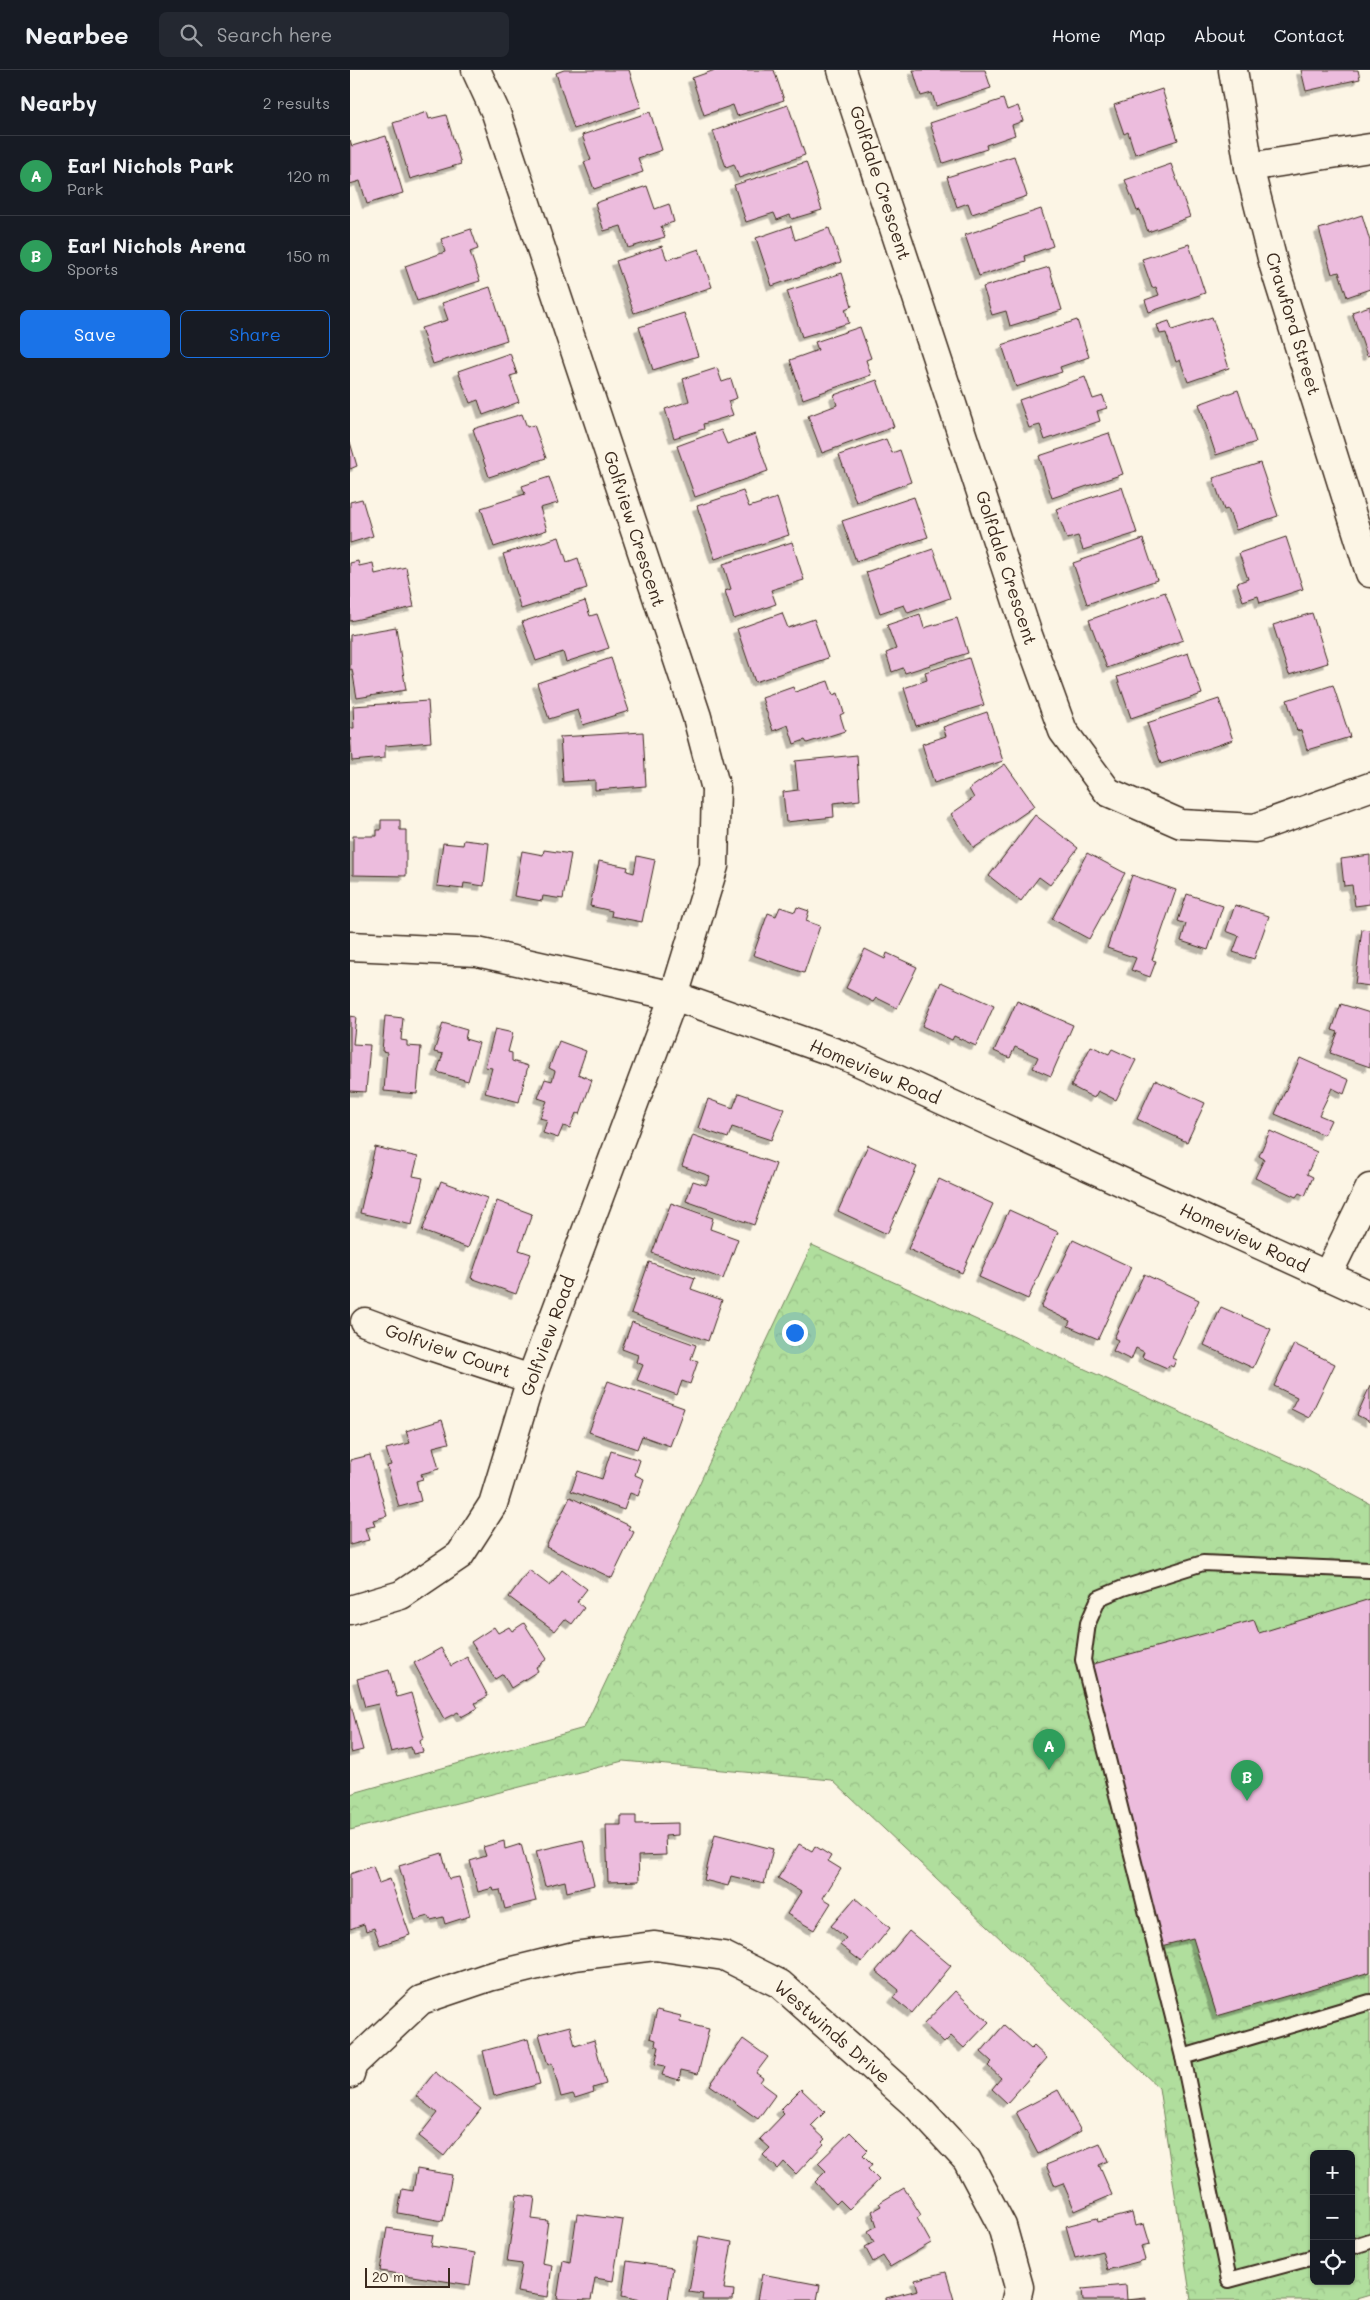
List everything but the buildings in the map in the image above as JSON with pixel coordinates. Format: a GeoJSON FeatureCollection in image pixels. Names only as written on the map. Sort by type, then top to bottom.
{"type":"FeatureCollection","features":[{"type":"Feature","properties":{"kind":"street","name":"Golfview Crescent"},"geometry":{"type":"LineString","coordinates":[[476,70],[496,113],[697,717],[716,789],[714,866],[674,996]]}},
{"type":"Feature","properties":{"kind":"street","name":"Golfdale Crescent"},"geometry":{"type":"LineString","coordinates":[[842,70],[1028,635],[1063,731],[1108,792],[1181,824],[1255,828],[1370,787]]}},
{"type":"Feature","properties":{"kind":"street","name":"Crawford Street"},"geometry":{"type":"LineString","coordinates":[[1233,70],[1249,167],[1274,266],[1370,573]]}},
{"type":"Feature","properties":{"kind":"street"},"geometry":{"type":"LineString","coordinates":[[1249,167],[1370,148]]}},
{"type":"Feature","properties":{"kind":"street","name":"Homeview Road"},"geometry":{"type":"LineString","coordinates":[[350,946],[477,952],[674,996],[848,1057],[1370,1295]]}},
{"type":"Feature","properties":{"kind":"street","name":"Golfview Road"},"geometry":{"type":"LineString","coordinates":[[350,1610],[401,1595],[460,1555],[493,1504],[531,1379],[674,996]]}},
{"type":"Feature","properties":{"kind":"street"},"geometry":{"type":"LineString","coordinates":[[1327,1276],[1370,1188]]}},
{"type":"Feature","properties":{"kind":"street","name":"Golfview Court"},"geometry":{"type":"LineString","coordinates":[[365,1322],[427,1345],[531,1379]]}},
{"type":"Feature","properties":{"kind":"street","name":"Westwinds Drive"},"geometry":{"type":"LineString","coordinates":[[350,2074],[353,2064],[421,2000],[490,1977],[574,1956],[655,1946],[724,1956],[780,1984],[918,2107],[967,2160],[1002,2226],[1019,2287],[1016,2300]]}},
{"type":"Feature","properties":{"kind":"lane"},"geometry":{"type":"LineString","coordinates":[[1310,2258],[1229,2280],[1183,2057],[1083,1660],[1088,1623],[1099,1598],[1123,1588],[1203,1563],[1370,1570]]}},
{"type":"Feature","properties":{"kind":"lane"},"geometry":{"type":"LineString","coordinates":[[1183,2057],[1370,2002]]}},
{"type":"Feature","properties":{"kind":"lane"},"geometry":{"type":"LineString","coordinates":[[1355,2245],[1370,2241]]}},
{"type":"Feature","properties":{"kind":"green space"},"geometry":{"type":"Polygon","coordinates":[[[812,1245],[1305,1469],[1370,1504],[1370,2295],[1353,2300],[1191,2300],[1159,2088],[832,1780],[623,1761],[350,1830],[350,1794],[584,1728],[812,1245]]]}},
{"type":"Feature","properties":{"kind":"place","name":"Earl Nichols Park"},"geometry":{"type":"Point","coordinates":[1049,1770]}},
{"type":"Feature","properties":{"kind":"place","name":"Earl Nichols Arena"},"geometry":{"type":"Point","coordinates":[1247,1801]}}]}
